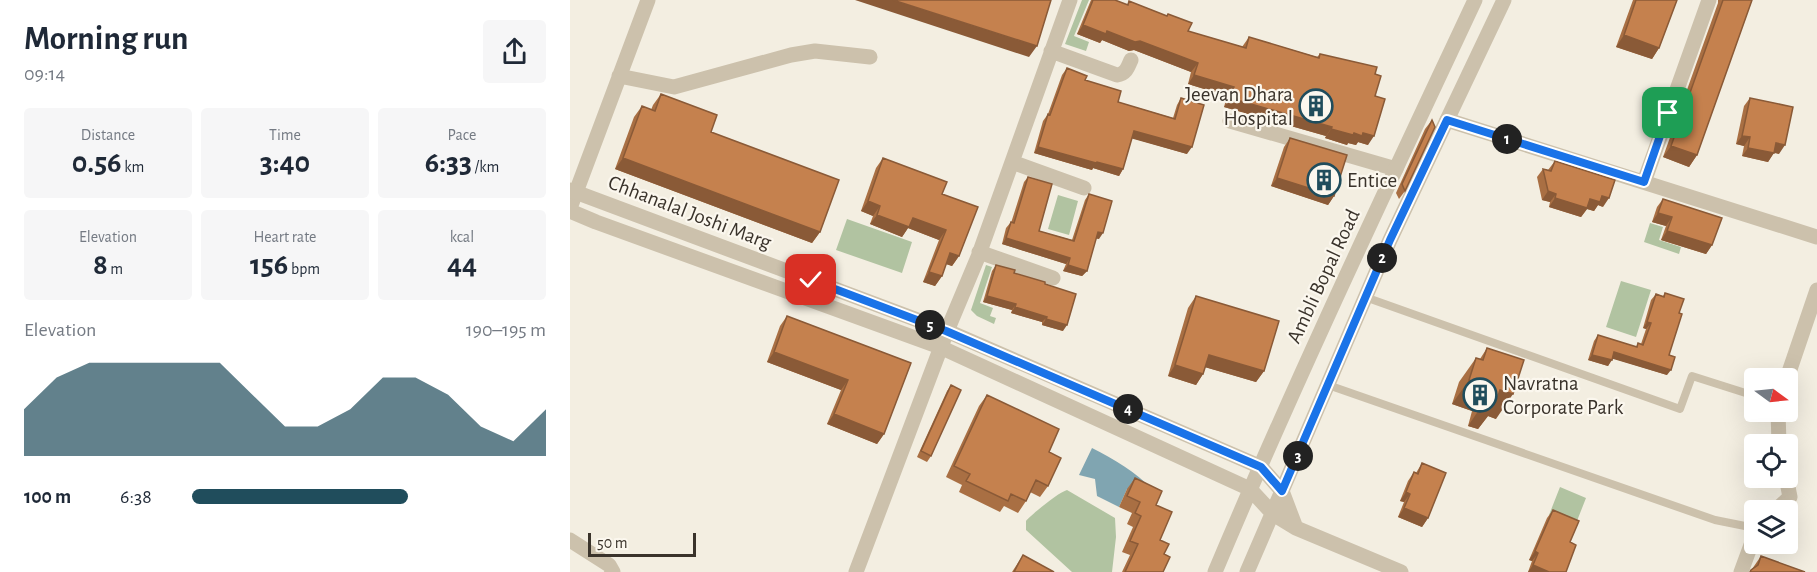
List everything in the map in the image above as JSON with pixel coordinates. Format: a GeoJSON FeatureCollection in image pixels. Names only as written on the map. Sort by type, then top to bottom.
{"type":"FeatureCollection","features":[{"type":"Feature","properties":{"kind":"street"},"geometry":{"type":"LineString","coordinates":[[570,209],[573,191],[648,0]]}},
{"type":"Feature","properties":{"kind":"street"},"geometry":{"type":"LineString","coordinates":[[856,572],[946,331],[980,252],[1069,0]]}},
{"type":"Feature","properties":{"kind":"street","name":"Ambli Bopal Road"},"geometry":{"type":"LineString","coordinates":[[1215,572],[1326,318],[1475,0]]}},
{"type":"Feature","properties":{"kind":"street"},"geometry":{"type":"LineString","coordinates":[[1247,572],[1365,297],[1504,0]]}},
{"type":"Feature","properties":{"kind":"street"},"geometry":{"type":"LineString","coordinates":[[1644,182],[1709,0]]}},
{"type":"Feature","properties":{"kind":"street"},"geometry":{"type":"LineString","coordinates":[[619,76],[674,87],[791,55],[815,51],[870,57]]}},
{"type":"Feature","properties":{"kind":"street"},"geometry":{"type":"LineString","coordinates":[[1051,51],[1117,75],[1122,75],[1126,71],[1131,60]]}},
{"type":"Feature","properties":{"kind":"street"},"geometry":{"type":"LineString","coordinates":[[1447,120],[1817,237]]}},
{"type":"Feature","properties":{"kind":"street"},"geometry":{"type":"LineString","coordinates":[[1230,121],[1396,169]]}},
{"type":"Feature","properties":{"kind":"street"},"geometry":{"type":"LineString","coordinates":[[1011,162],[1084,188]]}},
{"type":"Feature","properties":{"kind":"street","name":"Chhanalal Joshi Marg"},"geometry":{"type":"LineString","coordinates":[[573,191],[946,331],[1261,467]]}},
{"type":"Feature","properties":{"kind":"street","name":"Chhanalal Joshi Marg"},"geometry":{"type":"LineString","coordinates":[[570,209],[596,222],[940,347],[1250,489]]}},
{"type":"Feature","properties":{"kind":"street"},"geometry":{"type":"LineString","coordinates":[[980,252],[1053,278]]}},
{"type":"Feature","properties":{"kind":"street"},"geometry":{"type":"LineString","coordinates":[[1790,368],[1817,290]]}},
{"type":"Feature","properties":{"kind":"street"},"geometry":{"type":"LineString","coordinates":[[1261,467],[1282,491],[1296,528]]}},
{"type":"Feature","properties":{"kind":"street"},"geometry":{"type":"LineString","coordinates":[[1250,489],[1273,514],[1296,528],[1401,572]]}},
{"type":"Feature","properties":{"kind":"street"},"geometry":{"type":"LineString","coordinates":[[570,540],[609,566],[614,572]]}},
{"type":"Feature","properties":{"kind":"street"},"geometry":{"type":"LineString","coordinates":[[1741,572],[1748,554]]}},
{"type":"Feature","properties":{"kind":"lane"},"geometry":{"type":"LineString","coordinates":[[1365,297],[1680,409],[1692,376],[1744,393]]}},
{"type":"Feature","properties":{"kind":"lane"},"geometry":{"type":"LineString","coordinates":[[1328,385],[1715,520],[1744,526]]}},
{"type":"Feature","properties":{"kind":"green space"},"geometry":{"type":"Polygon","coordinates":[[[1082,0],[1089,0],[1074,36],[1089,42],[1086,51],[1065,44],[1082,0]]]}},
{"type":"Feature","properties":{"kind":"green space"},"geometry":{"type":"Polygon","coordinates":[[[1058,195],[1078,201],[1069,235],[1048,229],[1058,195]]]}},
{"type":"Feature","properties":{"kind":"green space"},"geometry":{"type":"Polygon","coordinates":[[[847,219],[912,242],[902,273],[836,250],[847,219]]]}},
{"type":"Feature","properties":{"kind":"green space"},"geometry":{"type":"Polygon","coordinates":[[[1650,223],[1663,227],[1659,240],[1681,247],[1679,254],[1644,242],[1650,223]]]}},
{"type":"Feature","properties":{"kind":"green space"},"geometry":{"type":"Polygon","coordinates":[[[986,265],[992,267],[980,303],[993,308],[990,316],[996,318],[994,324],[977,316],[971,310],[986,265]]]}},
{"type":"Feature","properties":{"kind":"green space"},"geometry":{"type":"Polygon","coordinates":[[[1621,281],[1651,290],[1636,337],[1606,327],[1621,281]]]}},
{"type":"Feature","properties":{"kind":"green space"},"geometry":{"type":"Polygon","coordinates":[[[1560,487],[1586,498],[1575,526],[1549,515],[1560,487]]]}},
{"type":"Feature","properties":{"kind":"green space"},"geometry":{"type":"Polygon","coordinates":[[[1067,490],[1115,518],[1116,537],[1112,572],[1072,572],[1026,530],[1026,521],[1029,518],[1067,490]]]}},
{"type":"Feature","properties":{"kind":"water"},"geometry":{"type":"Polygon","coordinates":[[[1092,448],[1124,466],[1153,490],[1127,489],[1119,507],[1097,496],[1095,479],[1079,475],[1092,448]]]}},
{"type":"Feature","properties":{"kind":"building"},"geometry":{"type":"Polygon","coordinates":[[[893,0],[1051,0],[1037,46],[893,0]]]}},
{"type":"Feature","properties":{"kind":"building"},"geometry":{"type":"Polygon","coordinates":[[[1093,0],[1115,0],[1128,5],[1129,1],[1192,23],[1188,31],[1246,48],[1249,37],[1319,58],[1320,54],[1377,67],[1375,74],[1381,76],[1375,96],[1385,99],[1374,136],[1363,133],[1362,136],[1354,133],[1353,135],[1230,98],[1234,87],[1194,75],[1198,63],[1140,41],[1135,42],[1107,31],[1106,34],[1083,25],[1093,0]]]}},
{"type":"Feature","properties":{"kind":"building"},"geometry":{"type":"Polygon","coordinates":[[[1636,0],[1677,0],[1659,48],[1624,35],[1636,0]]]}},
{"type":"Feature","properties":{"kind":"building"},"geometry":{"type":"Polygon","coordinates":[[[1723,0],[1752,0],[1697,155],[1671,146],[1723,0]]]}},
{"type":"Feature","properties":{"kind":"building"},"geometry":{"type":"Polygon","coordinates":[[[1067,68],[1087,76],[1085,80],[1121,91],[1118,102],[1175,119],[1181,98],[1204,105],[1192,147],[1134,131],[1123,169],[1038,147],[1048,114],[1050,115],[1067,68]]]}},
{"type":"Feature","properties":{"kind":"building"},"geometry":{"type":"Polygon","coordinates":[[[661,94],[717,115],[711,132],[839,180],[820,232],[623,158],[642,106],[655,111],[661,94]]]}},
{"type":"Feature","properties":{"kind":"building"},"geometry":{"type":"Polygon","coordinates":[[[1750,98],[1793,107],[1785,145],[1776,143],[1774,153],[1748,148],[1750,137],[1742,136],[1750,98]]]}},
{"type":"Feature","properties":{"kind":"building"},"geometry":{"type":"Polygon","coordinates":[[[1432,120],[1435,127],[1405,191],[1402,184],[1432,120]]]}},
{"type":"Feature","properties":{"kind":"building"},"geometry":{"type":"Polygon","coordinates":[[[1290,138],[1347,155],[1334,196],[1277,178],[1290,138]]]}},
{"type":"Feature","properties":{"kind":"building"},"geometry":{"type":"Polygon","coordinates":[[[883,158],[947,182],[942,194],[978,207],[959,256],[950,253],[942,276],[929,272],[946,230],[913,218],[909,227],[877,215],[880,206],[868,201],[883,158]]]}},
{"type":"Feature","properties":{"kind":"building"},"geometry":{"type":"Polygon","coordinates":[[[1555,161],[1615,180],[1609,198],[1602,196],[1600,202],[1590,199],[1587,208],[1555,198],[1556,194],[1548,191],[1543,169],[1551,171],[1555,161]]]}},
{"type":"Feature","properties":{"kind":"building"},"geometry":{"type":"Polygon","coordinates":[[[1028,177],[1052,184],[1039,231],[1074,241],[1089,194],[1112,201],[1103,233],[1098,232],[1087,271],[1068,265],[1070,258],[1006,238],[1011,222],[1014,223],[1028,177]]]}},
{"type":"Feature","properties":{"kind":"building"},"geometry":{"type":"Polygon","coordinates":[[[1663,199],[1722,218],[1712,245],[1667,231],[1672,217],[1658,213],[1663,199]]]}},
{"type":"Feature","properties":{"kind":"building"},"geometry":{"type":"Polygon","coordinates":[[[996,265],[1076,294],[1067,325],[1015,307],[1016,304],[987,296],[996,265]]]}},
{"type":"Feature","properties":{"kind":"building"},"geometry":{"type":"Polygon","coordinates":[[[1665,293],[1684,299],[1679,313],[1682,314],[1669,355],[1675,357],[1671,370],[1614,352],[1612,360],[1592,355],[1598,335],[1637,347],[1638,343],[1643,345],[1651,323],[1647,322],[1656,294],[1664,297],[1665,293]]]}},
{"type":"Feature","properties":{"kind":"building"},"geometry":{"type":"Polygon","coordinates":[[[1196,296],[1279,321],[1264,371],[1209,355],[1203,374],[1175,365],[1196,296]]]}},
{"type":"Feature","properties":{"kind":"building"},"geometry":{"type":"Polygon","coordinates":[[[787,316],[911,363],[884,434],[834,414],[848,380],[774,352],[787,316]]]}},
{"type":"Feature","properties":{"kind":"building"},"geometry":{"type":"Polygon","coordinates":[[[1487,348],[1524,360],[1513,394],[1500,390],[1495,405],[1485,401],[1489,387],[1469,380],[1476,358],[1483,360],[1487,348]]]}},
{"type":"Feature","properties":{"kind":"building"},"geometry":{"type":"Polygon","coordinates":[[[951,385],[961,390],[931,456],[921,451],[951,385]]]}},
{"type":"Feature","properties":{"kind":"building"},"geometry":{"type":"Polygon","coordinates":[[[987,395],[1059,429],[1049,452],[1061,458],[1048,486],[1036,480],[1026,501],[1011,494],[1008,501],[966,481],[970,474],[954,466],[987,395]]]}},
{"type":"Feature","properties":{"kind":"building"},"geometry":{"type":"Polygon","coordinates":[[[1422,463],[1446,473],[1428,518],[1404,508],[1410,494],[1406,492],[1414,472],[1418,474],[1422,463]]]}},
{"type":"Feature","properties":{"kind":"building"},"geometry":{"type":"Polygon","coordinates":[[[1135,478],[1162,491],[1156,505],[1172,512],[1160,540],[1169,544],[1164,554],[1170,557],[1163,572],[1125,572],[1138,544],[1130,541],[1141,516],[1135,513],[1140,502],[1127,496],[1135,478]]]}},
{"type":"Feature","properties":{"kind":"building"},"geometry":{"type":"Polygon","coordinates":[[[1553,510],[1579,521],[1570,542],[1576,545],[1566,572],[1549,572],[1533,565],[1538,553],[1535,551],[1553,510]]]}},
{"type":"Feature","properties":{"kind":"building"},"geometry":{"type":"Polygon","coordinates":[[[1023,555],[1054,572],[1014,572],[1023,555]]]}},
{"type":"Feature","properties":{"kind":"building"},"geometry":{"type":"Polygon","coordinates":[[[1761,556],[1805,572],[1750,572],[1758,565],[1761,556]]]}},
{"type":"Feature","properties":{"kind":"place","name":"Jeevan Dhara Hospital"},"geometry":{"type":"Point","coordinates":[1316,106]}},
{"type":"Feature","properties":{"kind":"place","name":"Entice"},"geometry":{"type":"Point","coordinates":[1324,180]}},
{"type":"Feature","properties":{"kind":"place","name":"Navratna Corporate Park"},"geometry":{"type":"Point","coordinates":[1480,395]}},
{"type":"Feature","properties":{"kind":"route"},"geometry":{"type":"LineString","coordinates":[[811,280],[946,331],[1261,467],[1282,491],[1390,240],[1447,120],[1644,182],[1668,113]]}}]}
